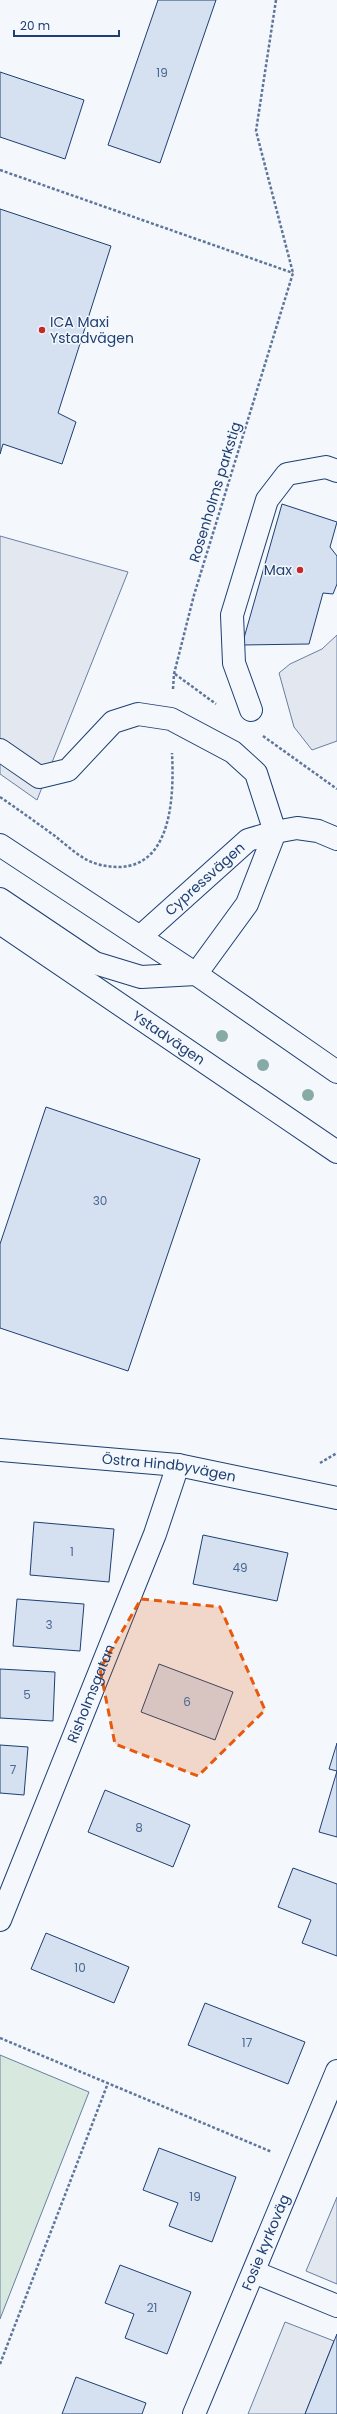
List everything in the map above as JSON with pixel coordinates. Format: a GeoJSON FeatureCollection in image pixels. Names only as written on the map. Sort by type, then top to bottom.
{"type":"FeatureCollection","features":[{"type":"Feature","properties":{"kind":"street"},"geometry":{"type":"LineString","coordinates":[[251,710],[234,663],[232,616],[267,500],[287,474],[326,466],[337,471]]}},
{"type":"Feature","properties":{"kind":"street"},"geometry":{"type":"LineString","coordinates":[[0,750],[39,777],[68,770],[113,722],[138,714],[170,720],[233,752],[256,773],[275,832]]}},
{"type":"Feature","properties":{"kind":"street","name":"Cypressvägen"},"geometry":{"type":"LineString","coordinates":[[140,937],[248,840],[275,832],[304,829],[318,830],[337,839]]}},
{"type":"Feature","properties":{"kind":"street","name":"Cypressvägen"},"geometry":{"type":"LineString","coordinates":[[196,974],[247,904],[275,832]]}},
{"type":"Feature","properties":{"kind":"street"},"geometry":{"type":"LineString","coordinates":[[0,845],[196,974],[337,1072]]}},
{"type":"Feature","properties":{"kind":"street"},"geometry":{"type":"LineString","coordinates":[[0,898],[95,963],[141,977],[196,974]]}},
{"type":"Feature","properties":{"kind":"street","name":"Ystadvägen"},"geometry":{"type":"LineString","coordinates":[[0,923],[337,1152]]}},
{"type":"Feature","properties":{"kind":"street","name":"Östra Hindbyvägen"},"geometry":{"type":"LineString","coordinates":[[0,1450],[178,1465],[337,1498]]}},
{"type":"Feature","properties":{"kind":"street","name":"Risholmsgatan"},"geometry":{"type":"LineString","coordinates":[[0,1920],[155,1534],[178,1465]]}},
{"type":"Feature","properties":{"kind":"street","name":"Fosie kyrkoväg"},"geometry":{"type":"LineString","coordinates":[[194,2414],[298,2163],[334,2084]]}},
{"type":"Feature","properties":{"kind":"street"},"geometry":{"type":"LineString","coordinates":[[254,2272],[337,2306]]}},
{"type":"Feature","properties":{"kind":"path"},"geometry":{"type":"LineString","coordinates":[[276,0],[256,131],[293,272]]}},
{"type":"Feature","properties":{"kind":"path"},"geometry":{"type":"LineString","coordinates":[[0,170],[293,272]]}},
{"type":"Feature","properties":{"kind":"path","name":"Rosenholms parkstig"},"geometry":{"type":"LineString","coordinates":[[0,797],[87,860],[109,867],[130,867],[148,857],[163,837],[169,814],[173,778],[170,720],[174,674],[194,595],[293,272]]}},
{"type":"Feature","properties":{"kind":"path"},"geometry":{"type":"LineString","coordinates":[[0,2038],[298,2163]]}},
{"type":"Feature","properties":{"kind":"path"},"geometry":{"type":"LineString","coordinates":[[0,2364],[108,2083]]}},
{"type":"Feature","properties":{"kind":"highlighted area"},"geometry":{"type":"Polygon","coordinates":[[[141,1599],[220,1607],[265,1710],[198,1776],[115,1744],[100,1669],[141,1599]]]}},
{"type":"Feature","properties":{"kind":"shaded area"},"geometry":{"type":"Polygon","coordinates":[[[0,536],[128,572],[37,800],[0,774],[0,536]]]}},
{"type":"Feature","properties":{"kind":"shaded area"},"geometry":{"type":"Polygon","coordinates":[[[337,635],[337,741],[312,750],[294,727],[279,673],[290,664],[322,649],[337,635]]]}},
{"type":"Feature","properties":{"kind":"shaded area"},"geometry":{"type":"Polygon","coordinates":[[[0,2055],[89,2092],[0,2319],[0,2055]]]}},
{"type":"Feature","properties":{"kind":"shaded area"},"geometry":{"type":"Polygon","coordinates":[[[337,2197],[337,2284],[306,2271],[337,2197]]]}},
{"type":"Feature","properties":{"kind":"shaded area"},"geometry":{"type":"Polygon","coordinates":[[[285,2322],[334,2341],[305,2414],[248,2414],[285,2322]]]}},
{"type":"Feature","properties":{"kind":"building"},"geometry":{"type":"Polygon","coordinates":[[[158,0],[216,0],[160,163],[108,145],[158,0]]]}},
{"type":"Feature","properties":{"kind":"building"},"geometry":{"type":"Polygon","coordinates":[[[0,72],[84,100],[65,159],[0,137],[0,72]]]}},
{"type":"Feature","properties":{"kind":"building","name":"ICA Maxi Ystadvägen"},"geometry":{"type":"Polygon","coordinates":[[[0,209],[111,246],[58,413],[76,422],[62,464],[3,444],[0,454],[0,209]]]}},
{"type":"Feature","properties":{"kind":"building","name":"Max"},"geometry":{"type":"Polygon","coordinates":[[[282,504],[337,522],[330,547],[337,556],[337,584],[333,594],[323,593],[309,644],[242,645],[282,504]]]}},
{"type":"Feature","properties":{"kind":"building"},"geometry":{"type":"Polygon","coordinates":[[[46,1107],[200,1159],[128,1371],[0,1328],[0,1244],[46,1107]]]}},
{"type":"Feature","properties":{"kind":"building"},"geometry":{"type":"Polygon","coordinates":[[[34,1522],[114,1529],[109,1582],[30,1575],[34,1522]]]}},
{"type":"Feature","properties":{"kind":"building"},"geometry":{"type":"Polygon","coordinates":[[[203,1535],[288,1553],[277,1601],[193,1584],[203,1535]]]}},
{"type":"Feature","properties":{"kind":"building"},"geometry":{"type":"Polygon","coordinates":[[[17,1599],[84,1604],[80,1651],[13,1646],[17,1599]]]}},
{"type":"Feature","properties":{"kind":"building"},"geometry":{"type":"Polygon","coordinates":[[[159,1664],[233,1692],[215,1740],[141,1712],[159,1664]]]}},
{"type":"Feature","properties":{"kind":"building"},"geometry":{"type":"Polygon","coordinates":[[[0,1669],[55,1672],[53,1721],[0,1718],[0,1669]]]}},
{"type":"Feature","properties":{"kind":"building"},"geometry":{"type":"Polygon","coordinates":[[[337,1743],[337,1771],[329,1769],[337,1743]]]}},
{"type":"Feature","properties":{"kind":"building"},"geometry":{"type":"Polygon","coordinates":[[[0,1745],[28,1747],[24,1795],[0,1793],[0,1745]]]}},
{"type":"Feature","properties":{"kind":"building"},"geometry":{"type":"Polygon","coordinates":[[[337,1771],[337,1837],[319,1832],[337,1771]]]}},
{"type":"Feature","properties":{"kind":"building"},"geometry":{"type":"Polygon","coordinates":[[[105,1790],[190,1825],[173,1867],[88,1832],[105,1790]]]}},
{"type":"Feature","properties":{"kind":"building"},"geometry":{"type":"Polygon","coordinates":[[[293,1868],[337,1884],[337,1956],[302,1943],[311,1920],[278,1907],[293,1868]]]}},
{"type":"Feature","properties":{"kind":"building"},"geometry":{"type":"Polygon","coordinates":[[[46,1933],[129,1967],[114,2003],[31,1969],[46,1933]]]}},
{"type":"Feature","properties":{"kind":"building"},"geometry":{"type":"Polygon","coordinates":[[[205,2003],[305,2042],[288,2084],[188,2045],[205,2003]]]}},
{"type":"Feature","properties":{"kind":"building"},"geometry":{"type":"Polygon","coordinates":[[[159,2148],[236,2177],[212,2242],[169,2226],[178,2203],[143,2190],[159,2148]]]}},
{"type":"Feature","properties":{"kind":"building"},"geometry":{"type":"Polygon","coordinates":[[[120,2265],[191,2292],[167,2354],[125,2338],[134,2314],[105,2303],[120,2265]]]}},
{"type":"Feature","properties":{"kind":"building"},"geometry":{"type":"Polygon","coordinates":[[[337,2334],[337,2414],[305,2414],[334,2341],[337,2334]]]}},
{"type":"Feature","properties":{"kind":"building"},"geometry":{"type":"Polygon","coordinates":[[[76,2377],[146,2403],[142,2414],[62,2414],[76,2377]]]}},
{"type":"Feature","properties":{"kind":"place","name":"ICA Maxi Ystadvägen"},"geometry":{"type":"Point","coordinates":[42,330]}},
{"type":"Feature","properties":{"kind":"place","name":"Max"},"geometry":{"type":"Point","coordinates":[300,570]}}]}
